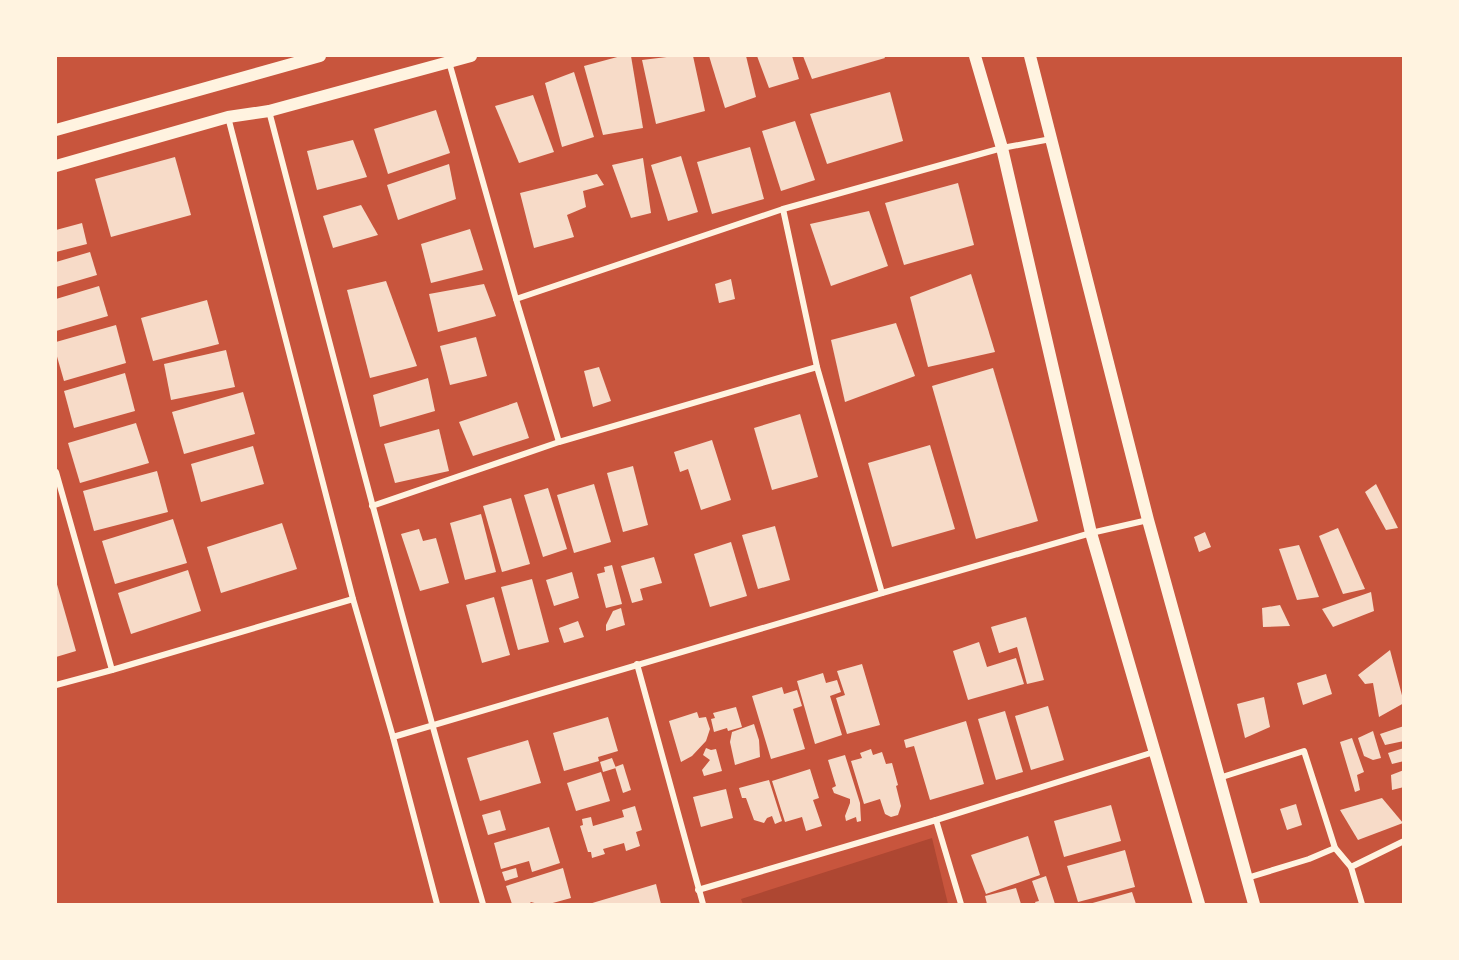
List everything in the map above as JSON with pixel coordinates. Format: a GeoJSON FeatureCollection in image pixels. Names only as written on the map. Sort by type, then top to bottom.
{"type":"FeatureCollection","features":[{"type":"Feature","properties":{"kind":"main road"},"geometry":{"type":"LineString","coordinates":[[56,130],[320,56]]}},
{"type":"Feature","properties":{"kind":"main road"},"geometry":{"type":"LineString","coordinates":[[56,166],[228,117],[269,111],[471,56]]}},
{"type":"Feature","properties":{"kind":"main road"},"geometry":{"type":"LineString","coordinates":[[975,56],[1002,148],[1090,533],[1199,904]]}},
{"type":"Feature","properties":{"kind":"main road"},"geometry":{"type":"LineString","coordinates":[[1030,56],[1148,520],[1254,904]]}},
{"type":"Feature","properties":{"kind":"street"},"geometry":{"type":"LineString","coordinates":[[448,61],[559,442]]}},
{"type":"Feature","properties":{"kind":"street"},"geometry":{"type":"LineString","coordinates":[[269,111],[431,726],[483,904]]}},
{"type":"Feature","properties":{"kind":"street"},"geometry":{"type":"LineString","coordinates":[[228,117],[353,599],[393,737],[437,904]]}},
{"type":"Feature","properties":{"kind":"street"},"geometry":{"type":"LineString","coordinates":[[516,299],[783,209],[1002,148],[1051,139]]}},
{"type":"Feature","properties":{"kind":"street"},"geometry":{"type":"LineString","coordinates":[[783,209],[817,367],[882,593]]}},
{"type":"Feature","properties":{"kind":"street"},"geometry":{"type":"LineString","coordinates":[[372,506],[559,442],[817,367]]}},
{"type":"Feature","properties":{"kind":"street"},"geometry":{"type":"LineString","coordinates":[[56,472],[112,670]]}},
{"type":"Feature","properties":{"kind":"street"},"geometry":{"type":"LineString","coordinates":[[393,737],[1090,533],[1148,520]]}},
{"type":"Feature","properties":{"kind":"street"},"geometry":{"type":"LineString","coordinates":[[56,685],[353,599]]}},
{"type":"Feature","properties":{"kind":"street"},"geometry":{"type":"LineString","coordinates":[[637,664],[703,904]]}},
{"type":"Feature","properties":{"kind":"street"},"geometry":{"type":"LineString","coordinates":[[1219,778],[1304,751],[1335,848],[1352,867],[1362,904]]}},
{"type":"Feature","properties":{"kind":"street"},"geometry":{"type":"LineString","coordinates":[[698,890],[936,820],[1154,752]]}},
{"type":"Feature","properties":{"kind":"street"},"geometry":{"type":"LineString","coordinates":[[936,820],[960,904]]}},
{"type":"Feature","properties":{"kind":"street"},"geometry":{"type":"LineString","coordinates":[[1352,867],[1404,841]]}},
{"type":"Feature","properties":{"kind":"street"},"geometry":{"type":"LineString","coordinates":[[1247,878],[1309,859],[1335,848]]}},
{"type":"Feature","properties":{"kind":"shaded area"},"geometry":{"type":"Polygon","coordinates":[[[932,838],[948,904],[743,904],[741,899],[932,838]]]}},
{"type":"Feature","properties":{"kind":"building"},"geometry":{"type":"Polygon","coordinates":[[[621,56],[631,56],[643,128],[603,135],[584,66],[621,56]]]}},
{"type":"Feature","properties":{"kind":"building"},"geometry":{"type":"Polygon","coordinates":[[[693,56],[705,111],[656,124],[642,60],[693,56]]]}},
{"type":"Feature","properties":{"kind":"building"},"geometry":{"type":"Polygon","coordinates":[[[709,56],[746,56],[756,97],[725,108],[709,56]]]}},
{"type":"Feature","properties":{"kind":"building"},"geometry":{"type":"Polygon","coordinates":[[[757,56],[792,56],[799,79],[769,88],[757,56]]]}},
{"type":"Feature","properties":{"kind":"building"},"geometry":{"type":"Polygon","coordinates":[[[803,56],[884,56],[885,58],[812,79],[803,56]]]}},
{"type":"Feature","properties":{"kind":"building"},"geometry":{"type":"Polygon","coordinates":[[[574,72],[594,137],[562,147],[545,83],[574,72]]]}},
{"type":"Feature","properties":{"kind":"building"},"geometry":{"type":"Polygon","coordinates":[[[890,92],[903,141],[827,164],[810,114],[890,92]]]}},
{"type":"Feature","properties":{"kind":"building"},"geometry":{"type":"Polygon","coordinates":[[[533,95],[554,152],[519,163],[495,106],[533,95]]]}},
{"type":"Feature","properties":{"kind":"building"},"geometry":{"type":"Polygon","coordinates":[[[436,110],[450,153],[388,174],[374,129],[436,110]]]}},
{"type":"Feature","properties":{"kind":"building"},"geometry":{"type":"Polygon","coordinates":[[[795,121],[815,180],[781,191],[762,131],[795,121]]]}},
{"type":"Feature","properties":{"kind":"building"},"geometry":{"type":"Polygon","coordinates":[[[353,140],[367,177],[317,190],[307,151],[353,140]]]}},
{"type":"Feature","properties":{"kind":"building"},"geometry":{"type":"Polygon","coordinates":[[[750,147],[764,199],[712,214],[697,162],[750,147]]]}},
{"type":"Feature","properties":{"kind":"building"},"geometry":{"type":"Polygon","coordinates":[[[681,156],[698,212],[668,221],[651,165],[681,156]]]}},
{"type":"Feature","properties":{"kind":"building"},"geometry":{"type":"Polygon","coordinates":[[[175,157],[191,215],[111,237],[95,179],[175,157]]]}},
{"type":"Feature","properties":{"kind":"building"},"geometry":{"type":"Polygon","coordinates":[[[643,158],[651,213],[631,218],[612,165],[643,158]]]}},
{"type":"Feature","properties":{"kind":"building"},"geometry":{"type":"Polygon","coordinates":[[[449,164],[456,199],[398,220],[387,185],[449,164]]]}},
{"type":"Feature","properties":{"kind":"building"},"geometry":{"type":"Polygon","coordinates":[[[597,174],[604,185],[583,191],[586,207],[567,215],[574,237],[534,248],[520,193],[597,174]]]}},
{"type":"Feature","properties":{"kind":"building"},"geometry":{"type":"Polygon","coordinates":[[[958,183],[974,245],[904,265],[885,203],[958,183]]]}},
{"type":"Feature","properties":{"kind":"building"},"geometry":{"type":"Polygon","coordinates":[[[361,205],[378,235],[333,248],[323,216],[361,205]]]}},
{"type":"Feature","properties":{"kind":"building"},"geometry":{"type":"Polygon","coordinates":[[[869,211],[888,266],[831,286],[810,224],[869,211]]]}},
{"type":"Feature","properties":{"kind":"building"},"geometry":{"type":"Polygon","coordinates":[[[82,223],[87,244],[56,252],[56,230],[82,223]]]}},
{"type":"Feature","properties":{"kind":"building"},"geometry":{"type":"Polygon","coordinates":[[[470,229],[483,270],[431,283],[421,244],[470,229]]]}},
{"type":"Feature","properties":{"kind":"building"},"geometry":{"type":"Polygon","coordinates":[[[90,252],[97,275],[56,287],[56,262],[90,252]]]}},
{"type":"Feature","properties":{"kind":"building"},"geometry":{"type":"Polygon","coordinates":[[[971,274],[995,352],[928,367],[910,297],[971,274]]]}},
{"type":"Feature","properties":{"kind":"building"},"geometry":{"type":"Polygon","coordinates":[[[731,279],[735,299],[719,303],[715,284],[731,279]]]}},
{"type":"Feature","properties":{"kind":"building"},"geometry":{"type":"Polygon","coordinates":[[[386,281],[417,366],[370,378],[347,290],[386,281]]]}},
{"type":"Feature","properties":{"kind":"building"},"geometry":{"type":"Polygon","coordinates":[[[484,284],[496,316],[438,332],[429,294],[484,284]]]}},
{"type":"Feature","properties":{"kind":"building"},"geometry":{"type":"Polygon","coordinates":[[[99,286],[108,316],[56,331],[56,299],[99,286]]]}},
{"type":"Feature","properties":{"kind":"building"},"geometry":{"type":"Polygon","coordinates":[[[207,300],[219,344],[153,361],[141,318],[207,300]]]}},
{"type":"Feature","properties":{"kind":"building"},"geometry":{"type":"Polygon","coordinates":[[[896,323],[915,376],[845,402],[831,340],[896,323]]]}},
{"type":"Feature","properties":{"kind":"building"},"geometry":{"type":"Polygon","coordinates":[[[116,325],[126,363],[64,381],[56,353],[56,342],[116,325]]]}},
{"type":"Feature","properties":{"kind":"building"},"geometry":{"type":"Polygon","coordinates":[[[476,337],[487,376],[450,385],[440,346],[476,337]]]}},
{"type":"Feature","properties":{"kind":"building"},"geometry":{"type":"Polygon","coordinates":[[[226,350],[235,387],[171,400],[164,364],[226,350]]]}},
{"type":"Feature","properties":{"kind":"building"},"geometry":{"type":"Polygon","coordinates":[[[599,367],[611,401],[593,407],[584,371],[599,367]]]}},
{"type":"Feature","properties":{"kind":"building"},"geometry":{"type":"Polygon","coordinates":[[[993,368],[1038,521],[976,539],[932,386],[993,368]]]}},
{"type":"Feature","properties":{"kind":"building"},"geometry":{"type":"Polygon","coordinates":[[[125,373],[135,411],[74,428],[64,391],[125,373]]]}},
{"type":"Feature","properties":{"kind":"building"},"geometry":{"type":"Polygon","coordinates":[[[428,378],[435,411],[380,427],[373,395],[428,378]]]}},
{"type":"Feature","properties":{"kind":"building"},"geometry":{"type":"Polygon","coordinates":[[[243,392],[255,434],[184,454],[172,412],[243,392]]]}},
{"type":"Feature","properties":{"kind":"building"},"geometry":{"type":"Polygon","coordinates":[[[517,402],[529,438],[473,456],[459,422],[517,402]]]}},
{"type":"Feature","properties":{"kind":"building"},"geometry":{"type":"Polygon","coordinates":[[[800,414],[818,477],[772,490],[754,428],[800,414]]]}},
{"type":"Feature","properties":{"kind":"building"},"geometry":{"type":"Polygon","coordinates":[[[136,423],[149,463],[80,483],[68,443],[136,423]]]}},
{"type":"Feature","properties":{"kind":"building"},"geometry":{"type":"Polygon","coordinates":[[[439,429],[449,471],[395,483],[384,444],[439,429]]]}},
{"type":"Feature","properties":{"kind":"building"},"geometry":{"type":"Polygon","coordinates":[[[712,440],[731,500],[701,510],[688,469],[680,472],[674,452],[712,440]]]}},
{"type":"Feature","properties":{"kind":"building"},"geometry":{"type":"Polygon","coordinates":[[[930,445],[955,529],[892,547],[868,463],[930,445]]]}},
{"type":"Feature","properties":{"kind":"building"},"geometry":{"type":"Polygon","coordinates":[[[253,446],[264,484],[201,502],[191,464],[253,446]]]}},
{"type":"Feature","properties":{"kind":"building"},"geometry":{"type":"Polygon","coordinates":[[[633,466],[648,525],[623,532],[607,473],[633,466]]]}},
{"type":"Feature","properties":{"kind":"building"},"geometry":{"type":"Polygon","coordinates":[[[157,471],[168,512],[94,531],[83,491],[157,471]]]}},
{"type":"Feature","properties":{"kind":"building"},"geometry":{"type":"Polygon","coordinates":[[[594,484],[611,542],[574,553],[557,495],[594,484]]]}},
{"type":"Feature","properties":{"kind":"building"},"geometry":{"type":"Polygon","coordinates":[[[1376,484],[1398,528],[1386,530],[1365,492],[1376,484]]]}},
{"type":"Feature","properties":{"kind":"building"},"geometry":{"type":"Polygon","coordinates":[[[548,488],[567,549],[543,557],[524,495],[548,488]]]}},
{"type":"Feature","properties":{"kind":"building"},"geometry":{"type":"Polygon","coordinates":[[[511,498],[530,564],[502,572],[483,506],[511,498]]]}},
{"type":"Feature","properties":{"kind":"building"},"geometry":{"type":"Polygon","coordinates":[[[481,514],[496,572],[465,580],[450,523],[481,514]]]}},
{"type":"Feature","properties":{"kind":"building"},"geometry":{"type":"Polygon","coordinates":[[[173,519],[187,563],[115,584],[102,541],[173,519]]]}},
{"type":"Feature","properties":{"kind":"building"},"geometry":{"type":"Polygon","coordinates":[[[282,523],[297,569],[221,593],[207,547],[282,523]]]}},
{"type":"Feature","properties":{"kind":"building"},"geometry":{"type":"Polygon","coordinates":[[[775,526],[790,580],[758,589],[742,535],[775,526]]]}},
{"type":"Feature","properties":{"kind":"building"},"geometry":{"type":"Polygon","coordinates":[[[1338,528],[1365,589],[1343,594],[1319,536],[1338,528]]]}},
{"type":"Feature","properties":{"kind":"building"},"geometry":{"type":"Polygon","coordinates":[[[419,529],[423,541],[436,538],[449,583],[420,591],[401,534],[419,529]]]}},
{"type":"Feature","properties":{"kind":"building"},"geometry":{"type":"Polygon","coordinates":[[[1205,532],[1211,547],[1199,552],[1194,537],[1205,532]]]}},
{"type":"Feature","properties":{"kind":"building"},"geometry":{"type":"Polygon","coordinates":[[[731,542],[747,596],[710,607],[694,554],[731,542]]]}},
{"type":"Feature","properties":{"kind":"building"},"geometry":{"type":"Polygon","coordinates":[[[1299,545],[1319,597],[1297,600],[1279,549],[1299,545]]]}},
{"type":"Feature","properties":{"kind":"building"},"geometry":{"type":"Polygon","coordinates":[[[654,557],[662,583],[640,589],[643,600],[632,603],[621,566],[654,557]]]}},
{"type":"Feature","properties":{"kind":"building"},"geometry":{"type":"Polygon","coordinates":[[[612,565],[622,604],[606,608],[597,574],[605,572],[604,567],[612,565]]]}},
{"type":"Feature","properties":{"kind":"building"},"geometry":{"type":"Polygon","coordinates":[[[188,570],[201,611],[131,634],[118,593],[188,570]]]}},
{"type":"Feature","properties":{"kind":"building"},"geometry":{"type":"Polygon","coordinates":[[[572,572],[579,598],[554,606],[546,580],[572,572]]]}},
{"type":"Feature","properties":{"kind":"building"},"geometry":{"type":"Polygon","coordinates":[[[532,579],[549,642],[518,650],[501,587],[532,579]]]}},
{"type":"Feature","properties":{"kind":"building"},"geometry":{"type":"Polygon","coordinates":[[[56,581],[76,651],[56,657],[56,581]]]}},
{"type":"Feature","properties":{"kind":"building"},"geometry":{"type":"Polygon","coordinates":[[[1371,592],[1374,611],[1333,627],[1322,609],[1371,592]]]}},
{"type":"Feature","properties":{"kind":"building"},"geometry":{"type":"Polygon","coordinates":[[[494,597],[510,655],[482,663],[466,605],[494,597]]]}},
{"type":"Feature","properties":{"kind":"building"},"geometry":{"type":"Polygon","coordinates":[[[1280,605],[1290,626],[1263,627],[1262,608],[1280,605]]]}},
{"type":"Feature","properties":{"kind":"building"},"geometry":{"type":"Polygon","coordinates":[[[621,608],[625,625],[606,631],[606,625],[613,611],[621,608]]]}},
{"type":"Feature","properties":{"kind":"building"},"geometry":{"type":"Polygon","coordinates":[[[1026,617],[1044,680],[1027,684],[1017,647],[999,653],[991,627],[1026,617]]]}},
{"type":"Feature","properties":{"kind":"building"},"geometry":{"type":"Polygon","coordinates":[[[578,621],[584,637],[564,643],[559,628],[578,621]]]}},
{"type":"Feature","properties":{"kind":"building"},"geometry":{"type":"Polygon","coordinates":[[[979,642],[987,667],[1016,658],[1024,684],[968,700],[953,651],[979,642]]]}},
{"type":"Feature","properties":{"kind":"building"},"geometry":{"type":"Polygon","coordinates":[[[1390,650],[1404,703],[1379,717],[1373,683],[1365,684],[1358,675],[1390,650]]]}},
{"type":"Feature","properties":{"kind":"building"},"geometry":{"type":"Polygon","coordinates":[[[862,664],[880,725],[847,734],[836,698],[845,695],[837,671],[862,664]]]}},
{"type":"Feature","properties":{"kind":"building"},"geometry":{"type":"Polygon","coordinates":[[[823,673],[826,683],[837,680],[841,692],[830,696],[842,735],[815,744],[797,681],[823,673]]]}},
{"type":"Feature","properties":{"kind":"building"},"geometry":{"type":"Polygon","coordinates":[[[1326,674],[1332,694],[1303,705],[1297,683],[1326,674]]]}},
{"type":"Feature","properties":{"kind":"building"},"geometry":{"type":"Polygon","coordinates":[[[782,687],[784,694],[797,690],[802,706],[793,709],[805,749],[771,759],[752,696],[782,687]]]}},
{"type":"Feature","properties":{"kind":"building"},"geometry":{"type":"Polygon","coordinates":[[[1264,697],[1270,727],[1245,738],[1237,704],[1264,697]]]}},
{"type":"Feature","properties":{"kind":"building"},"geometry":{"type":"Polygon","coordinates":[[[1048,706],[1064,760],[1031,770],[1015,716],[1048,706]]]}},
{"type":"Feature","properties":{"kind":"building"},"geometry":{"type":"Polygon","coordinates":[[[736,707],[742,727],[714,732],[711,719],[715,718],[713,713],[736,707]]]}},
{"type":"Feature","properties":{"kind":"building"},"geometry":{"type":"Polygon","coordinates":[[[1005,711],[1023,772],[996,780],[978,719],[1005,711]]]}},
{"type":"Feature","properties":{"kind":"building"},"geometry":{"type":"Polygon","coordinates":[[[697,712],[699,718],[706,717],[710,729],[706,741],[692,756],[681,762],[669,721],[697,712]]]}},
{"type":"Feature","properties":{"kind":"building"},"geometry":{"type":"Polygon","coordinates":[[[608,717],[618,751],[598,757],[599,761],[564,771],[553,733],[608,717]]]}},
{"type":"Feature","properties":{"kind":"building"},"geometry":{"type":"Polygon","coordinates":[[[966,721],[984,784],[930,800],[914,746],[906,748],[904,740],[966,721]]]}},
{"type":"Feature","properties":{"kind":"building"},"geometry":{"type":"Polygon","coordinates":[[[754,724],[759,740],[760,757],[735,765],[730,742],[732,732],[754,724]]]}},
{"type":"Feature","properties":{"kind":"building"},"geometry":{"type":"Polygon","coordinates":[[[1404,726],[1404,741],[1385,745],[1380,734],[1404,726]]]}},
{"type":"Feature","properties":{"kind":"building"},"geometry":{"type":"Polygon","coordinates":[[[1373,731],[1381,758],[1373,760],[1364,756],[1358,738],[1373,731]]]}},
{"type":"Feature","properties":{"kind":"building"},"geometry":{"type":"Polygon","coordinates":[[[1352,738],[1364,772],[1357,775],[1360,790],[1355,792],[1340,742],[1352,738]]]}},
{"type":"Feature","properties":{"kind":"building"},"geometry":{"type":"Polygon","coordinates":[[[528,740],[541,783],[480,801],[467,758],[528,740]]]}},
{"type":"Feature","properties":{"kind":"building"},"geometry":{"type":"Polygon","coordinates":[[[706,748],[716,749],[722,771],[704,776],[702,770],[710,760],[703,755],[706,748]]]}},
{"type":"Feature","properties":{"kind":"building"},"geometry":{"type":"Polygon","coordinates":[[[1404,748],[1404,761],[1392,764],[1388,753],[1404,748]]]}},
{"type":"Feature","properties":{"kind":"building"},"geometry":{"type":"Polygon","coordinates":[[[871,749],[873,755],[882,752],[886,764],[892,763],[901,806],[898,815],[891,817],[885,814],[880,799],[864,804],[851,761],[862,758],[860,753],[871,749]]]}},
{"type":"Feature","properties":{"kind":"building"},"geometry":{"type":"Polygon","coordinates":[[[845,755],[860,803],[861,821],[857,822],[856,817],[846,821],[845,816],[850,799],[834,793],[832,788],[836,786],[828,760],[845,755]]]}},
{"type":"Feature","properties":{"kind":"building"},"geometry":{"type":"Polygon","coordinates":[[[612,758],[616,768],[603,772],[600,762],[612,758]]]}},
{"type":"Feature","properties":{"kind":"building"},"geometry":{"type":"Polygon","coordinates":[[[623,764],[631,790],[623,793],[615,767],[623,764]]]}},
{"type":"Feature","properties":{"kind":"building"},"geometry":{"type":"Polygon","coordinates":[[[810,769],[819,798],[813,800],[822,826],[806,831],[802,817],[785,822],[772,781],[810,769]]]}},
{"type":"Feature","properties":{"kind":"building"},"geometry":{"type":"Polygon","coordinates":[[[1404,770],[1404,787],[1392,790],[1391,775],[1404,770]]]}},
{"type":"Feature","properties":{"kind":"building"},"geometry":{"type":"Polygon","coordinates":[[[601,772],[610,801],[576,811],[567,783],[601,772]]]}},
{"type":"Feature","properties":{"kind":"building"},"geometry":{"type":"Polygon","coordinates":[[[769,780],[782,821],[775,824],[772,816],[764,823],[754,820],[746,798],[742,798],[739,788],[769,780]]]}},
{"type":"Feature","properties":{"kind":"building"},"geometry":{"type":"Polygon","coordinates":[[[726,789],[733,818],[701,827],[693,797],[726,789]]]}},
{"type":"Feature","properties":{"kind":"building"},"geometry":{"type":"Polygon","coordinates":[[[1382,798],[1403,823],[1358,840],[1340,810],[1382,798]]]}},
{"type":"Feature","properties":{"kind":"building"},"geometry":{"type":"Polygon","coordinates":[[[1296,804],[1302,825],[1287,830],[1280,809],[1296,804]]]}},
{"type":"Feature","properties":{"kind":"building"},"geometry":{"type":"Polygon","coordinates":[[[1111,805],[1121,841],[1064,857],[1054,821],[1111,805]]]}},
{"type":"Feature","properties":{"kind":"building"},"geometry":{"type":"Polygon","coordinates":[[[635,806],[642,830],[636,832],[640,846],[626,851],[624,843],[603,849],[605,854],[592,858],[580,826],[583,825],[582,819],[591,817],[593,826],[624,817],[622,810],[635,806]]]}},
{"type":"Feature","properties":{"kind":"building"},"geometry":{"type":"Polygon","coordinates":[[[500,810],[506,830],[488,835],[482,815],[500,810]]]}},
{"type":"Feature","properties":{"kind":"building"},"geometry":{"type":"Polygon","coordinates":[[[549,827],[560,863],[532,872],[529,861],[501,869],[494,843],[549,827]]]}},
{"type":"Feature","properties":{"kind":"building"},"geometry":{"type":"Polygon","coordinates":[[[1028,836],[1040,875],[986,894],[971,855],[1028,836]]]}},
{"type":"Feature","properties":{"kind":"building"},"geometry":{"type":"Polygon","coordinates":[[[1125,850],[1135,887],[1078,902],[1067,866],[1125,850]]]}},
{"type":"Feature","properties":{"kind":"building"},"geometry":{"type":"Polygon","coordinates":[[[516,868],[518,877],[505,881],[502,872],[516,868]]]}},
{"type":"Feature","properties":{"kind":"building"},"geometry":{"type":"Polygon","coordinates":[[[563,868],[571,898],[549,904],[531,902],[512,904],[506,886],[563,868]]]}},
{"type":"Feature","properties":{"kind":"building"},"geometry":{"type":"Polygon","coordinates":[[[1046,876],[1055,904],[1036,904],[1035,902],[1039,901],[1032,881],[1046,876]]]}},
{"type":"Feature","properties":{"kind":"building"},"geometry":{"type":"Polygon","coordinates":[[[656,884],[661,904],[589,904],[656,884]]]}},
{"type":"Feature","properties":{"kind":"building"},"geometry":{"type":"Polygon","coordinates":[[[1016,888],[1021,904],[987,904],[985,896],[1016,888]]]}},
{"type":"Feature","properties":{"kind":"building"},"geometry":{"type":"Polygon","coordinates":[[[1132,892],[1136,904],[1089,904],[1132,892]]]}}]}
